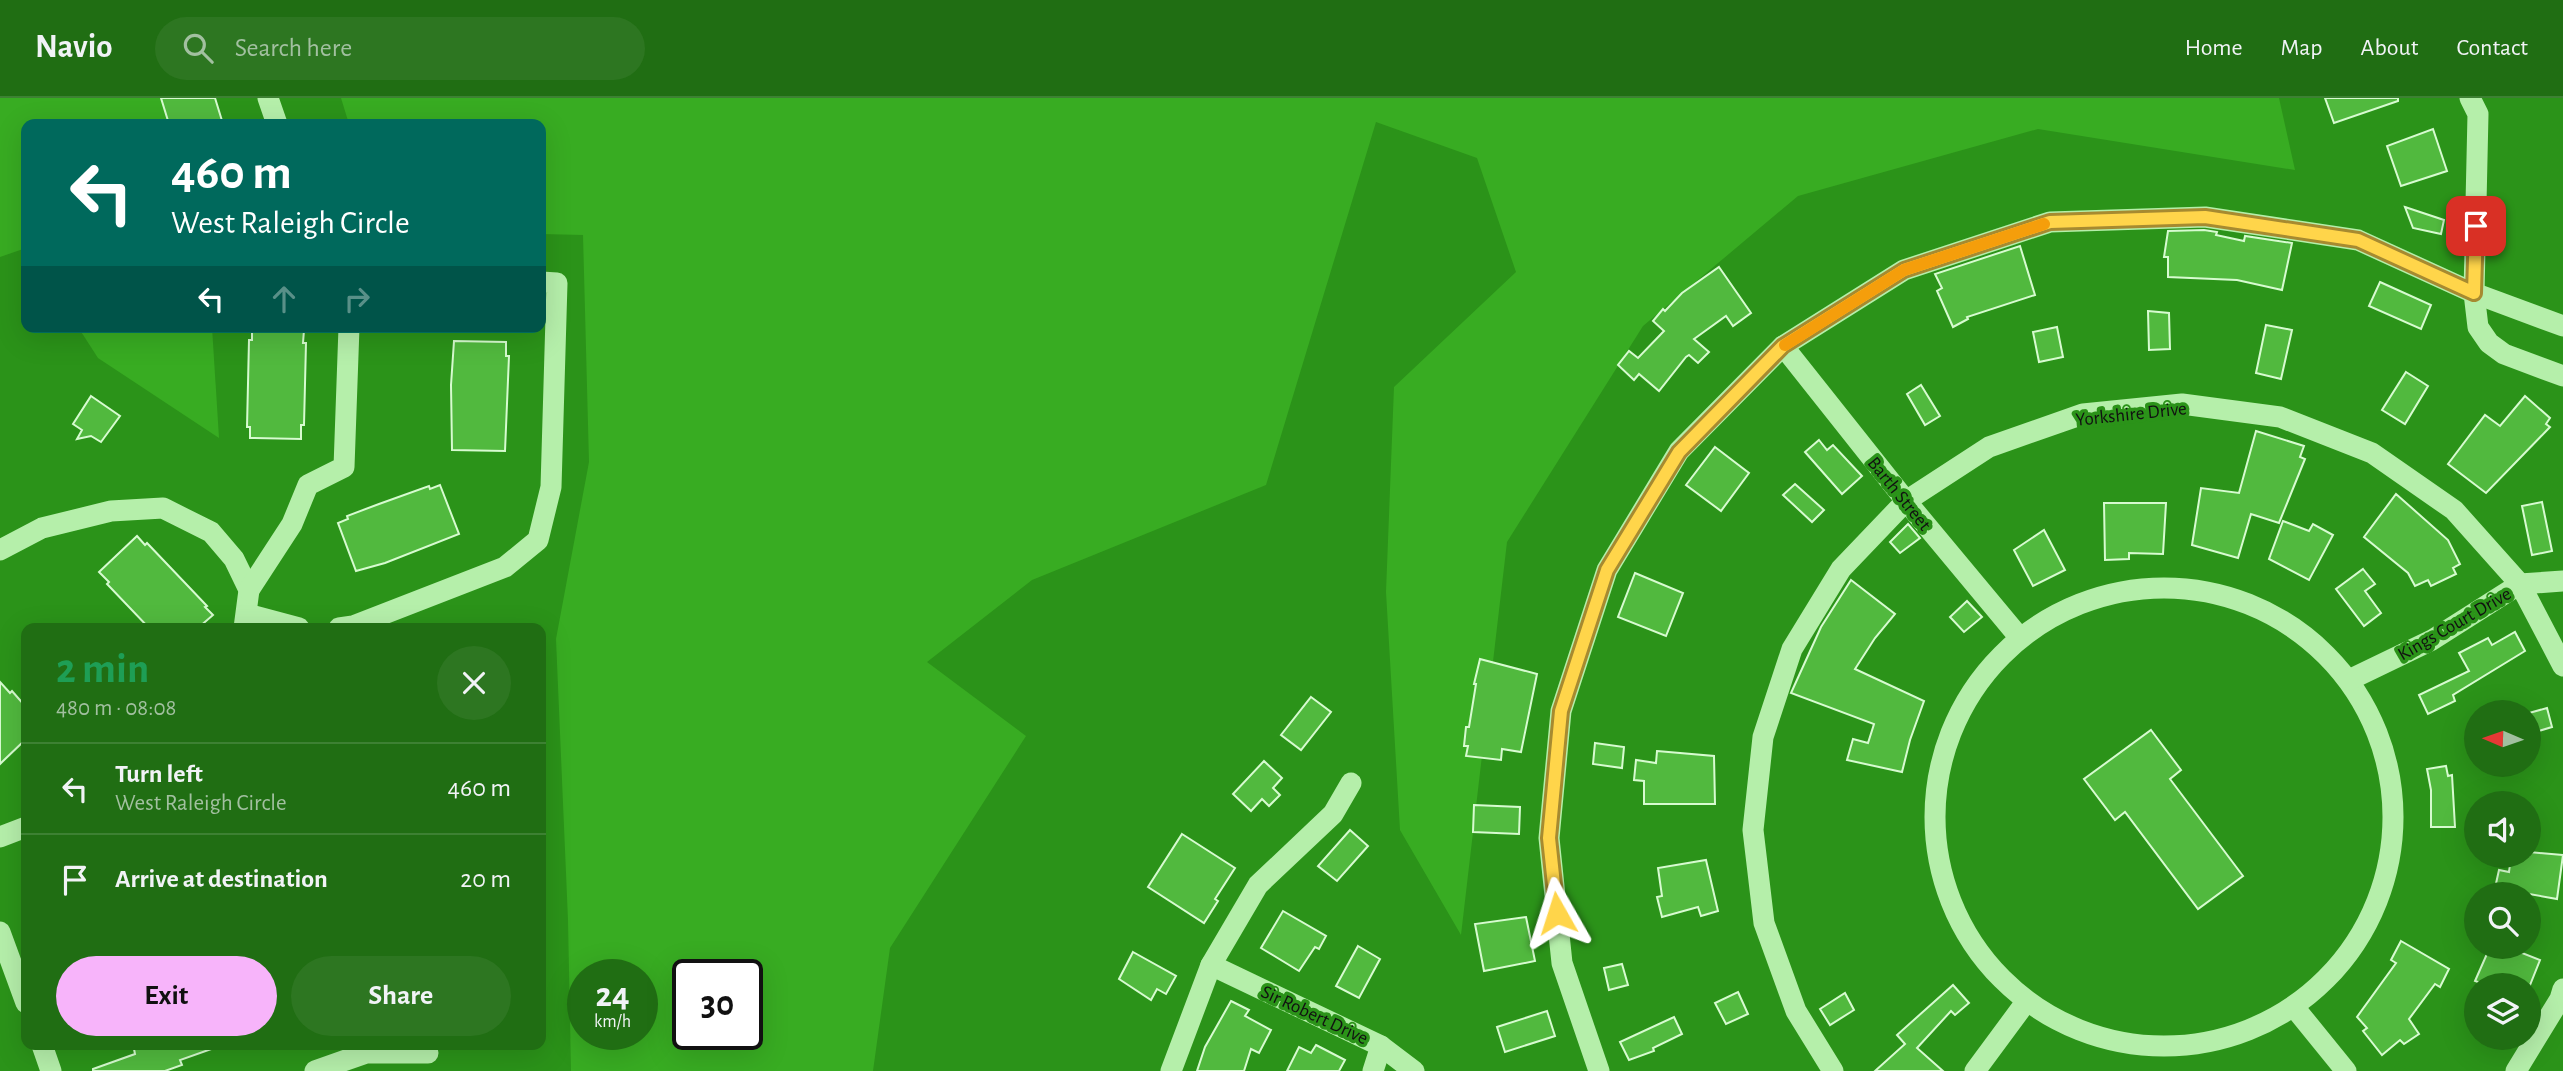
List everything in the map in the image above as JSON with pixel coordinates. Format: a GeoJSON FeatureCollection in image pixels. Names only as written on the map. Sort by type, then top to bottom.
{"type":"FeatureCollection","features":[{"type":"Feature","properties":{"kind":"street"},"geometry":{"type":"LineString","coordinates":[[268,98],[276,119]]}},
{"type":"Feature","properties":{"kind":"street"},"geometry":{"type":"LineString","coordinates":[[2470,98],[2478,114],[2474,293],[2478,327],[2489,342],[2504,354],[2563,376]]}},
{"type":"Feature","properties":{"kind":"street"},"geometry":{"type":"LineString","coordinates":[[1598,1071],[1562,962],[1549,838],[1561,711],[1607,570],[1621,546],[1679,452],[1783,346],[1904,270],[2050,222],[2205,217],[2358,240],[2474,293],[2563,326]]}},
{"type":"Feature","properties":{"kind":"street"},"geometry":{"type":"LineString","coordinates":[[362,623],[505,567],[538,540],[551,487],[557,283],[546,282]]}},
{"type":"Feature","properties":{"kind":"street"},"geometry":{"type":"LineString","coordinates":[[245,621],[250,590],[292,524],[308,485],[344,467],[349,333]]}},
{"type":"Feature","properties":{"kind":"street","name":"Barth Street"},"geometry":{"type":"LineString","coordinates":[[1783,346],[1906,501],[2020,638]]}},
{"type":"Feature","properties":{"kind":"street","name":"Yorkshire Drive"},"geometry":{"type":"LineString","coordinates":[[1833,1071],[1796,1012],[1764,923],[1753,831],[1763,737],[1793,649],[1841,569],[1906,501],[1989,447],[2083,414],[2182,404],[2280,417],[2372,453],[2454,510],[2521,584],[2563,666]]}},
{"type":"Feature","properties":{"kind":"street"},"geometry":{"type":"LineString","coordinates":[[0,550],[41,528],[111,510],[163,508],[211,532],[234,559],[250,590]]}},
{"type":"Feature","properties":{"kind":"street","name":"Kings Court Drive"},"geometry":{"type":"LineString","coordinates":[[2349,680],[2432,640],[2521,584],[2563,581]]}},
{"type":"Feature","properties":{"kind":"street"},"geometry":{"type":"LineString","coordinates":[[2167,587],[2219,593],[2269,612],[2313,641],[2349,680],[2382,746],[2394,818],[2382,891],[2347,956],[2294,1007],[2243,1033],[2188,1046],[2131,1045],[2076,1030],[2026,1002],[1978,952],[1946,890],[1934,821],[1943,752],[1973,689],[2020,638],[2064,610],[2114,592],[2167,587]]}},
{"type":"Feature","properties":{"kind":"street"},"geometry":{"type":"LineString","coordinates":[[1171,1071],[1211,965],[1258,886],[1333,814],[1351,783]]}},
{"type":"Feature","properties":{"kind":"street"},"geometry":{"type":"LineString","coordinates":[[0,837],[21,829]]}},
{"type":"Feature","properties":{"kind":"street"},"geometry":{"type":"LineString","coordinates":[[0,932],[21,989]]}},
{"type":"Feature","properties":{"kind":"street","name":"Sir Robert Drive"},"geometry":{"type":"LineString","coordinates":[[1211,965],[1381,1046],[1414,1071]]}},
{"type":"Feature","properties":{"kind":"street"},"geometry":{"type":"LineString","coordinates":[[2516,1071],[2560,999],[2563,989]]}},
{"type":"Feature","properties":{"kind":"street"},"geometry":{"type":"LineString","coordinates":[[1975,1071],[2026,1002]]}},
{"type":"Feature","properties":{"kind":"street"},"geometry":{"type":"LineString","coordinates":[[2294,1007],[2346,1071]]}},
{"type":"Feature","properties":{"kind":"street"},"geometry":{"type":"LineString","coordinates":[[1373,1071],[1381,1046]]}},
{"type":"Feature","properties":{"kind":"street"},"geometry":{"type":"LineString","coordinates":[[44,1050],[51,1071]]}},
{"type":"Feature","properties":{"kind":"street"},"geometry":{"type":"LineString","coordinates":[[315,1071],[366,1053],[428,1056]]}},
{"type":"Feature","properties":{"kind":"green space"},"geometry":{"type":"Polygon","coordinates":[[[0,98],[165,98],[170,119],[21,119],[21,250],[0,257],[0,98]]]}},
{"type":"Feature","properties":{"kind":"green space"},"geometry":{"type":"Polygon","coordinates":[[[341,98],[2279,98],[2295,170],[2038,129],[1798,196],[1643,326],[1507,542],[1461,935],[1400,830],[1386,592],[1394,387],[1516,272],[1477,158],[1376,122],[1266,485],[1032,580],[927,662],[1026,736],[890,948],[873,1071],[571,1071],[571,1050],[658,1050],[658,959],[569,959],[556,639],[589,462],[583,235],[546,234],[546,119],[347,119],[341,98]]]}},
{"type":"Feature","properties":{"kind":"green space"},"geometry":{"type":"Polygon","coordinates":[[[82,333],[212,333],[219,438],[98,358],[82,333]]]}},
{"type":"Feature","properties":{"kind":"building"},"geometry":{"type":"Polygon","coordinates":[[[161,98],[215,98],[221,119],[167,119],[161,98]]]}},
{"type":"Feature","properties":{"kind":"building"},"geometry":{"type":"Polygon","coordinates":[[[2325,98],[2398,98],[2398,101],[2334,123],[2325,98]]]}},
{"type":"Feature","properties":{"kind":"building"},"geometry":{"type":"Polygon","coordinates":[[[2433,129],[2447,171],[2401,186],[2387,146],[2433,129]]]}},
{"type":"Feature","properties":{"kind":"building"},"geometry":{"type":"Polygon","coordinates":[[[2405,207],[2444,220],[2441,234],[2413,228],[2405,207]]]}},
{"type":"Feature","properties":{"kind":"building"},"geometry":{"type":"Polygon","coordinates":[[[2204,230],[2244,241],[2245,236],[2292,243],[2282,290],[2237,280],[2168,277],[2168,257],[2164,257],[2168,231],[2204,230]]]}},
{"type":"Feature","properties":{"kind":"building"},"geometry":{"type":"Polygon","coordinates":[[[2020,246],[2035,295],[1967,317],[1968,319],[1953,327],[1937,291],[1942,288],[1935,274],[2020,246]]]}},
{"type":"Feature","properties":{"kind":"building"},"geometry":{"type":"Polygon","coordinates":[[[1719,267],[1751,313],[1733,326],[1726,316],[1694,339],[1709,352],[1698,363],[1689,355],[1686,357],[1659,391],[1639,374],[1634,380],[1618,365],[1629,351],[1638,358],[1664,331],[1653,321],[1663,309],[1665,311],[1682,293],[1719,267]]]}},
{"type":"Feature","properties":{"kind":"building"},"geometry":{"type":"Polygon","coordinates":[[[2380,282],[2431,305],[2421,329],[2369,306],[2380,282]]]}},
{"type":"Feature","properties":{"kind":"building"},"geometry":{"type":"Polygon","coordinates":[[[2148,311],[2169,313],[2170,349],[2149,350],[2148,311]]]}},
{"type":"Feature","properties":{"kind":"building"},"geometry":{"type":"Polygon","coordinates":[[[2266,325],[2292,330],[2281,379],[2256,373],[2266,325]]]}},
{"type":"Feature","properties":{"kind":"building"},"geometry":{"type":"Polygon","coordinates":[[[2057,327],[2063,357],[2039,362],[2033,332],[2057,327]]]}},
{"type":"Feature","properties":{"kind":"building"},"geometry":{"type":"Polygon","coordinates":[[[252,333],[304,333],[303,343],[306,343],[304,425],[301,425],[301,439],[250,438],[250,427],[247,427],[249,340],[252,340],[252,333]]]}},
{"type":"Feature","properties":{"kind":"building"},"geometry":{"type":"Polygon","coordinates":[[[454,341],[506,342],[506,356],[509,356],[505,451],[452,450],[451,385],[454,341]]]}},
{"type":"Feature","properties":{"kind":"building"},"geometry":{"type":"Polygon","coordinates":[[[2406,372],[2428,386],[2405,424],[2382,410],[2406,372]]]}},
{"type":"Feature","properties":{"kind":"building"},"geometry":{"type":"Polygon","coordinates":[[[1921,385],[1940,416],[1925,425],[1907,394],[1921,385]]]}},
{"type":"Feature","properties":{"kind":"building"},"geometry":{"type":"Polygon","coordinates":[[[91,396],[120,416],[101,442],[91,436],[77,439],[82,430],[73,424],[91,396]]]}},
{"type":"Feature","properties":{"kind":"building"},"geometry":{"type":"Polygon","coordinates":[[[2525,396],[2550,418],[2546,424],[2550,427],[2486,493],[2448,464],[2485,415],[2500,426],[2525,396]]]}},
{"type":"Feature","properties":{"kind":"building"},"geometry":{"type":"Polygon","coordinates":[[[2256,431],[2304,446],[2300,457],[2305,459],[2279,523],[2251,514],[2238,558],[2192,545],[2201,488],[2239,493],[2256,431]]]}},
{"type":"Feature","properties":{"kind":"building"},"geometry":{"type":"Polygon","coordinates":[[[1819,440],[1827,450],[1833,445],[1862,476],[1842,494],[1805,452],[1819,440]]]}},
{"type":"Feature","properties":{"kind":"building"},"geometry":{"type":"Polygon","coordinates":[[[1715,447],[1749,473],[1721,511],[1686,485],[1715,447]]]}},
{"type":"Feature","properties":{"kind":"building"},"geometry":{"type":"Polygon","coordinates":[[[1795,484],[1824,510],[1812,522],[1783,495],[1795,484]]]}},
{"type":"Feature","properties":{"kind":"building"},"geometry":{"type":"Polygon","coordinates":[[[440,485],[459,534],[385,563],[356,571],[338,523],[348,519],[347,516],[379,504],[429,486],[430,489],[440,485]]]}},
{"type":"Feature","properties":{"kind":"building"},"geometry":{"type":"Polygon","coordinates":[[[2396,494],[2448,540],[2460,564],[2453,568],[2456,574],[2431,586],[2428,580],[2415,586],[2408,573],[2364,537],[2396,494]]]}},
{"type":"Feature","properties":{"kind":"building"},"geometry":{"type":"Polygon","coordinates":[[[2542,502],[2552,551],[2532,555],[2522,506],[2542,502]]]}},
{"type":"Feature","properties":{"kind":"building"},"geometry":{"type":"Polygon","coordinates":[[[2104,503],[2166,503],[2163,554],[2129,553],[2129,559],[2105,560],[2104,503]]]}},
{"type":"Feature","properties":{"kind":"building"},"geometry":{"type":"Polygon","coordinates":[[[2283,521],[2309,531],[2313,524],[2333,535],[2309,580],[2269,559],[2283,521]]]}},
{"type":"Feature","properties":{"kind":"building"},"geometry":{"type":"Polygon","coordinates":[[[1908,524],[1920,538],[1900,553],[1890,542],[1908,524]]]}},
{"type":"Feature","properties":{"kind":"building"},"geometry":{"type":"Polygon","coordinates":[[[2044,530],[2065,570],[2033,586],[2014,550],[2044,530]]]}},
{"type":"Feature","properties":{"kind":"building"},"geometry":{"type":"Polygon","coordinates":[[[137,536],[145,545],[147,543],[213,615],[204,623],[144,623],[99,572],[137,536]]]}},
{"type":"Feature","properties":{"kind":"building"},"geometry":{"type":"Polygon","coordinates":[[[2363,569],[2375,584],[2365,591],[2381,613],[2364,626],[2336,589],[2363,569]]]}},
{"type":"Feature","properties":{"kind":"building"},"geometry":{"type":"Polygon","coordinates":[[[1635,573],[1683,593],[1666,636],[1618,617],[1635,573]]]}},
{"type":"Feature","properties":{"kind":"building"},"geometry":{"type":"Polygon","coordinates":[[[1851,580],[1895,614],[1855,669],[1924,701],[1902,772],[1847,760],[1853,739],[1868,743],[1874,724],[1791,693],[1821,627],[1851,580]]]}},
{"type":"Feature","properties":{"kind":"building"},"geometry":{"type":"Polygon","coordinates":[[[1967,601],[1982,617],[1964,632],[1950,617],[1967,601]]]}},
{"type":"Feature","properties":{"kind":"building"},"geometry":{"type":"Polygon","coordinates":[[[2515,632],[2525,651],[2453,695],[2455,701],[2428,714],[2419,695],[2469,671],[2459,653],[2488,638],[2492,645],[2515,632]]]}},
{"type":"Feature","properties":{"kind":"building"},"geometry":{"type":"Polygon","coordinates":[[[1480,659],[1537,674],[1521,752],[1502,749],[1501,760],[1466,756],[1466,727],[1469,727],[1480,659]]]}},
{"type":"Feature","properties":{"kind":"building"},"geometry":{"type":"Polygon","coordinates":[[[0,682],[21,701],[21,744],[0,764],[0,682]]]}},
{"type":"Feature","properties":{"kind":"building"},"geometry":{"type":"Polygon","coordinates":[[[1311,697],[1331,712],[1301,750],[1281,735],[1311,697]]]}},
{"type":"Feature","properties":{"kind":"building"},"geometry":{"type":"Polygon","coordinates":[[[2547,708],[2552,727],[2541,730],[2541,710],[2547,708]]]}},
{"type":"Feature","properties":{"kind":"building"},"geometry":{"type":"Polygon","coordinates":[[[2151,730],[2181,770],[2170,779],[2243,876],[2198,909],[2125,812],[2115,820],[2084,779],[2151,730]]]}},
{"type":"Feature","properties":{"kind":"building"},"geometry":{"type":"Polygon","coordinates":[[[1595,743],[1624,747],[1622,768],[1593,764],[1595,743]]]}},
{"type":"Feature","properties":{"kind":"building"},"geometry":{"type":"Polygon","coordinates":[[[1657,751],[1714,756],[1715,804],[1644,804],[1644,781],[1634,780],[1636,760],[1656,763],[1657,751]]]}},
{"type":"Feature","properties":{"kind":"building"},"geometry":{"type":"Polygon","coordinates":[[[1264,761],[1282,778],[1273,788],[1280,795],[1269,806],[1262,799],[1251,811],[1233,794],[1264,761]]]}},
{"type":"Feature","properties":{"kind":"building"},"geometry":{"type":"Polygon","coordinates":[[[2446,766],[2448,776],[2452,775],[2455,827],[2431,827],[2431,790],[2427,769],[2446,766]]]}},
{"type":"Feature","properties":{"kind":"building"},"geometry":{"type":"Polygon","coordinates":[[[1474,805],[1520,807],[1519,834],[1473,832],[1474,805]]]}},
{"type":"Feature","properties":{"kind":"building"},"geometry":{"type":"Polygon","coordinates":[[[1350,830],[1368,846],[1337,881],[1318,866],[1350,830]]]}},
{"type":"Feature","properties":{"kind":"building"},"geometry":{"type":"Polygon","coordinates":[[[1182,834],[1235,868],[1215,899],[1218,901],[1204,923],[1148,887],[1182,834]]]}},
{"type":"Feature","properties":{"kind":"building"},"geometry":{"type":"Polygon","coordinates":[[[2541,853],[2563,855],[2557,899],[2541,896],[2541,882],[2496,882],[2499,870],[2509,872],[2510,868],[2541,868],[2541,853]]]}},
{"type":"Feature","properties":{"kind":"building"},"geometry":{"type":"Polygon","coordinates":[[[1706,860],[1718,911],[1701,916],[1698,907],[1662,917],[1657,897],[1662,896],[1658,868],[1706,860]]]}},
{"type":"Feature","properties":{"kind":"building"},"geometry":{"type":"Polygon","coordinates":[[[1283,911],[1326,936],[1319,949],[1315,947],[1299,971],[1261,948],[1283,911]]]}},
{"type":"Feature","properties":{"kind":"building"},"geometry":{"type":"Polygon","coordinates":[[[1526,917],[1535,961],[1484,971],[1475,924],[1526,917]]]}},
{"type":"Feature","properties":{"kind":"building"},"geometry":{"type":"Polygon","coordinates":[[[2401,941],[2449,969],[2440,987],[2435,984],[2409,1019],[2419,1034],[2404,1044],[2400,1040],[2382,1055],[2363,1031],[2367,1028],[2357,1017],[2396,963],[2391,960],[2401,941]]]}},
{"type":"Feature","properties":{"kind":"building"},"geometry":{"type":"Polygon","coordinates":[[[1358,946],[1380,959],[1359,998],[1336,986],[1358,946]]]}},
{"type":"Feature","properties":{"kind":"building"},"geometry":{"type":"Polygon","coordinates":[[[1133,952],[1176,976],[1166,994],[1157,989],[1151,1000],[1119,979],[1133,952]]]}},
{"type":"Feature","properties":{"kind":"building"},"geometry":{"type":"Polygon","coordinates":[[[2485,959],[2540,960],[2535,973],[2479,973],[2485,959]]]}},
{"type":"Feature","properties":{"kind":"building"},"geometry":{"type":"Polygon","coordinates":[[[1622,964],[1628,985],[1609,990],[1604,968],[1622,964]]]}},
{"type":"Feature","properties":{"kind":"building"},"geometry":{"type":"Polygon","coordinates":[[[1953,985],[1969,1003],[1955,1015],[1951,1011],[1917,1048],[1943,1071],[1875,1071],[1905,1044],[1897,1035],[1953,985]]]}},
{"type":"Feature","properties":{"kind":"building"},"geometry":{"type":"Polygon","coordinates":[[[1738,992],[1748,1014],[1726,1024],[1715,1003],[1738,992]]]}},
{"type":"Feature","properties":{"kind":"building"},"geometry":{"type":"Polygon","coordinates":[[[1845,993],[1854,1010],[1830,1025],[1820,1009],[1845,993]]]}},
{"type":"Feature","properties":{"kind":"building"},"geometry":{"type":"Polygon","coordinates":[[[1231,1001],[1249,1010],[1245,1016],[1271,1030],[1259,1053],[1251,1049],[1244,1071],[1197,1071],[1205,1047],[1231,1001]]]}},
{"type":"Feature","properties":{"kind":"building"},"geometry":{"type":"Polygon","coordinates":[[[1547,1011],[1555,1036],[1505,1052],[1497,1027],[1547,1011]]]}},
{"type":"Feature","properties":{"kind":"building"},"geometry":{"type":"Polygon","coordinates":[[[1674,1017],[1682,1034],[1653,1048],[1654,1051],[1629,1060],[1620,1042],[1674,1017]]]}},
{"type":"Feature","properties":{"kind":"building"},"geometry":{"type":"Polygon","coordinates":[[[1316,1045],[1345,1060],[1339,1071],[1287,1071],[1299,1047],[1311,1053],[1316,1045]]]}},
{"type":"Feature","properties":{"kind":"building"},"geometry":{"type":"Polygon","coordinates":[[[134,1050],[208,1050],[180,1060],[182,1065],[165,1071],[93,1071],[135,1054],[134,1050]]]}},
{"type":"Feature","properties":{"kind":"slow traffic"},"geometry":{"type":"LineString","coordinates":[[1785,345],[1904,270],[2044,224]]}},
{"type":"Feature","properties":{"kind":"route"},"geometry":{"type":"LineString","coordinates":[[1557,913],[1549,838],[1561,711],[1607,570],[1679,452],[1783,346],[1904,270],[2050,222],[2205,217],[2358,240],[2474,293],[2476,226]]}}]}
